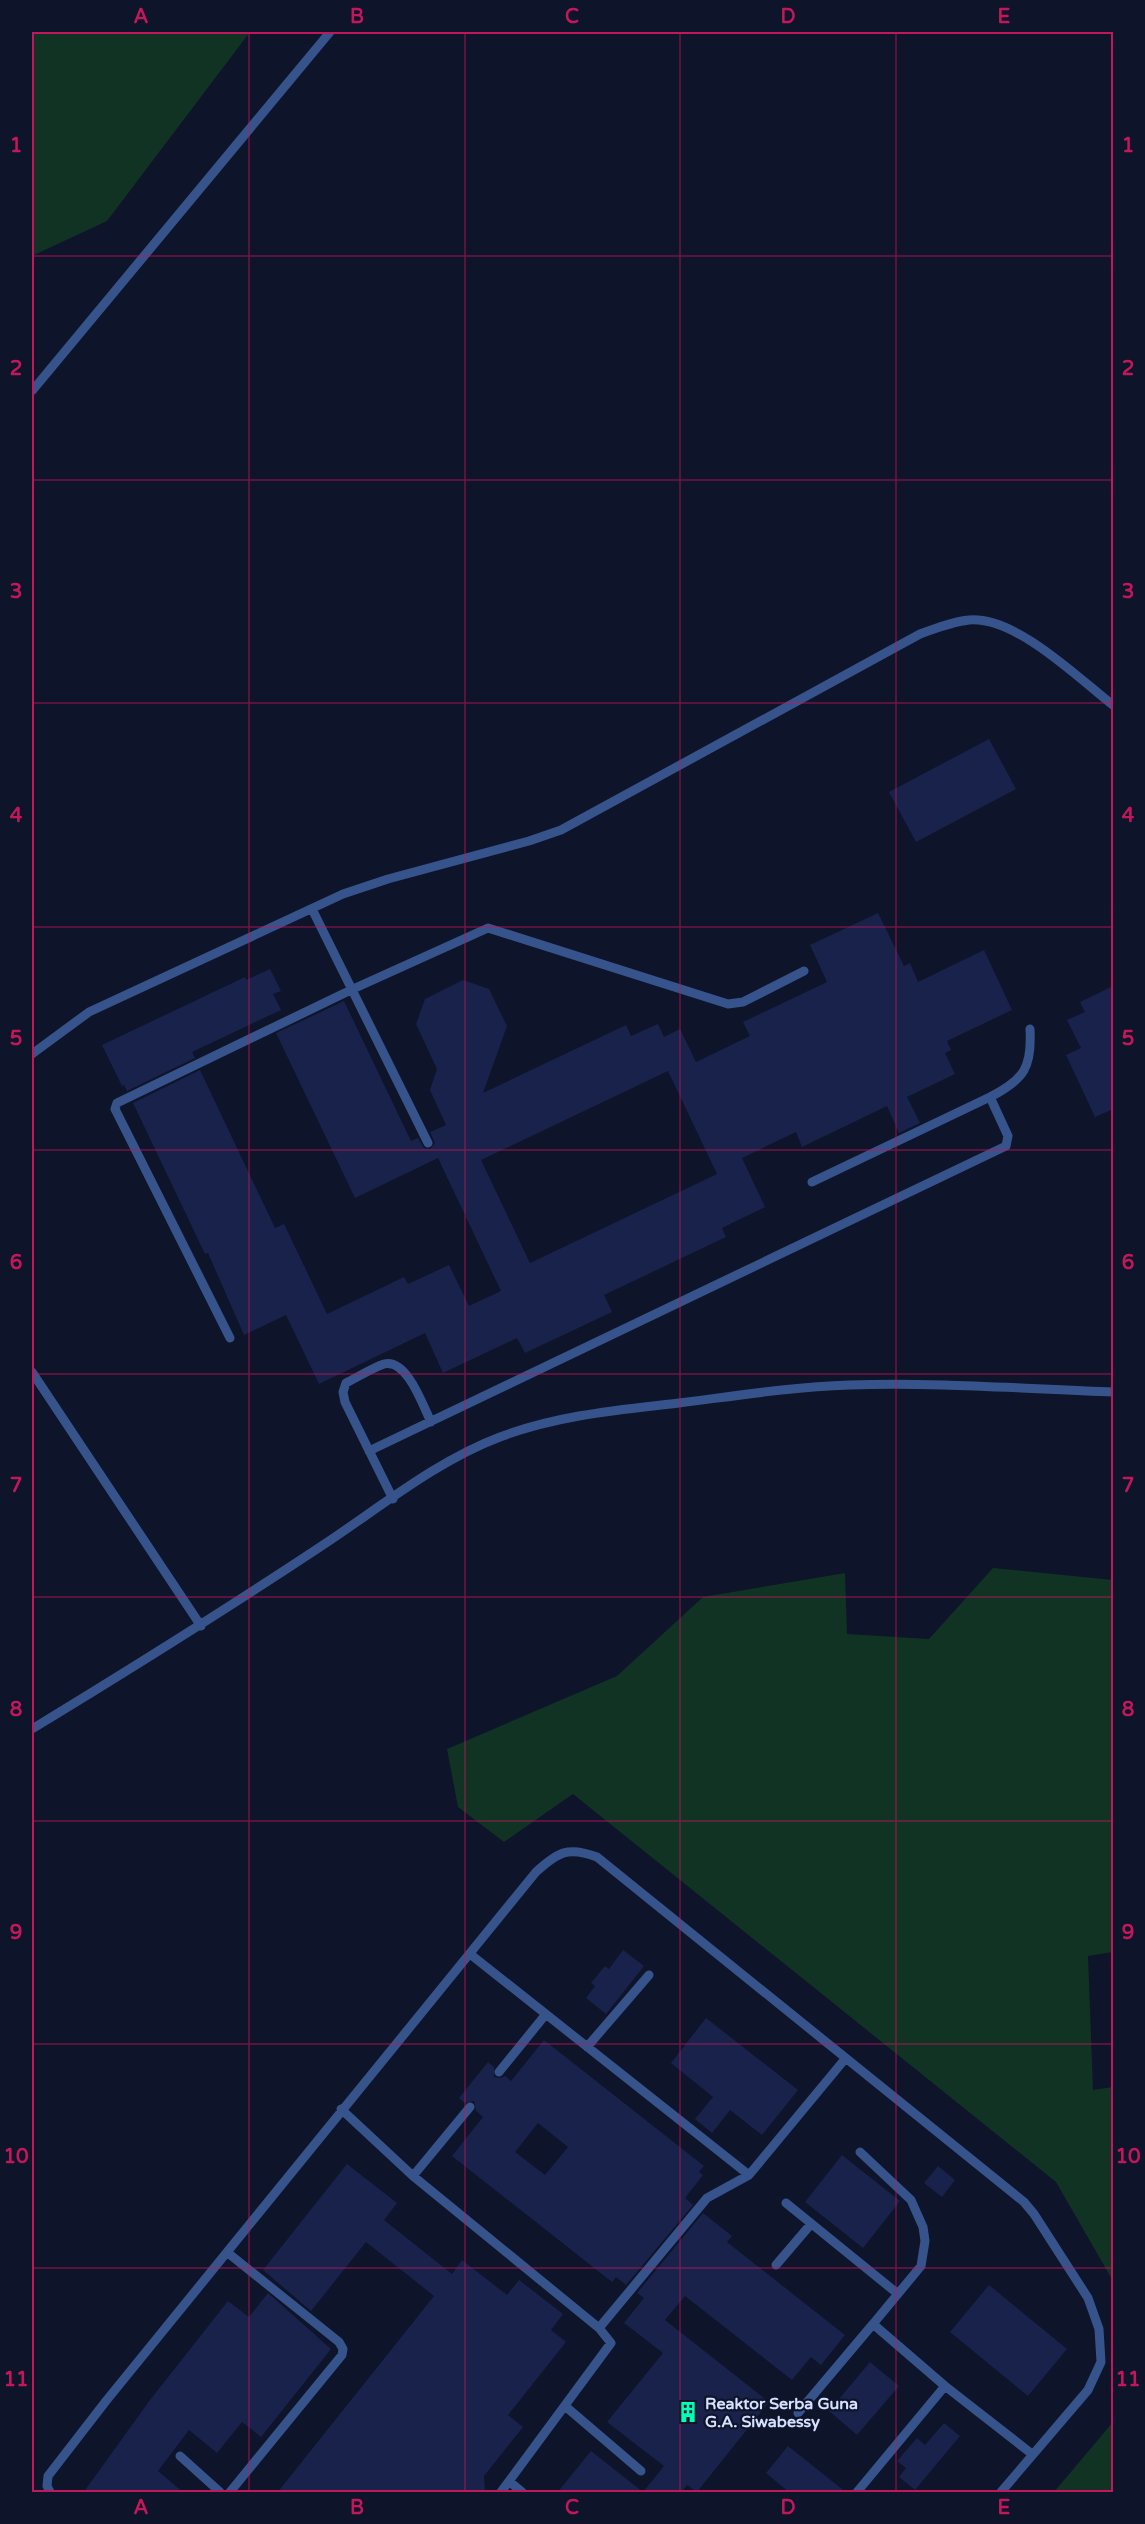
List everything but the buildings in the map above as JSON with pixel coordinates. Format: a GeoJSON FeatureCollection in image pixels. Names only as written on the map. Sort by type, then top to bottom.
{"type":"FeatureCollection","features":[{"type":"Feature","properties":{"kind":"lane"},"geometry":{"type":"LineString","coordinates":[[32,391],[330,32]]}},
{"type":"Feature","properties":{"kind":"lane"},"geometry":{"type":"LineString","coordinates":[[32,1054],[89,1012],[312,909],[388,879],[529,841],[561,830],[920,633],[945,624],[971,620],[993,622],[1019,632],[1113,706]]}},
{"type":"Feature","properties":{"kind":"lane"},"geometry":{"type":"LineString","coordinates":[[312,909],[428,1143]]}},
{"type":"Feature","properties":{"kind":"lane"},"geometry":{"type":"LineString","coordinates":[[230,1338],[116,1110],[117,1103],[353,989],[488,928],[728,1005],[743,1002],[804,971]]}},
{"type":"Feature","properties":{"kind":"lane"},"geometry":{"type":"LineString","coordinates":[[812,1182],[990,1097],[1027,1068],[1031,1053],[1030,1029]]}},
{"type":"Feature","properties":{"kind":"lane"},"geometry":{"type":"LineString","coordinates":[[369,1451],[1006,1146],[1008,1136],[990,1097]]}},
{"type":"Feature","properties":{"kind":"lane"},"geometry":{"type":"LineString","coordinates":[[393,1499],[342,1392],[346,1383],[386,1364],[398,1365],[407,1375],[431,1422]]}},
{"type":"Feature","properties":{"kind":"lane"},"geometry":{"type":"LineString","coordinates":[[32,1372],[201,1626]]}},
{"type":"Feature","properties":{"kind":"lane"},"geometry":{"type":"LineString","coordinates":[[32,1729],[201,1626],[393,1499],[432,1470],[462,1453],[501,1437],[586,1414],[846,1385],[919,1384],[1113,1392]]}},
{"type":"Feature","properties":{"kind":"lane"},"geometry":{"type":"LineString","coordinates":[[50,2493],[47,2486],[48,2476],[341,2109],[536,1872],[553,1857],[578,1850],[597,1857],[1024,2202],[1088,2298],[1099,2329],[1101,2346],[1101,2362],[1096,2376],[1088,2390],[1001,2493]]}},
{"type":"Feature","properties":{"kind":"lane"},"geometry":{"type":"LineString","coordinates":[[470,1954],[748,2175]]}},
{"type":"Feature","properties":{"kind":"lane"},"geometry":{"type":"LineString","coordinates":[[587,2047],[649,1975]]}},
{"type":"Feature","properties":{"kind":"lane"},"geometry":{"type":"LineString","coordinates":[[499,2072],[546,2014]]}},
{"type":"Feature","properties":{"kind":"lane"},"geometry":{"type":"LineString","coordinates":[[598,2328],[707,2198],[748,2175],[845,2059]]}},
{"type":"Feature","properties":{"kind":"lane"},"geometry":{"type":"LineString","coordinates":[[413,2176],[470,2107]]}},
{"type":"Feature","properties":{"kind":"lane"},"geometry":{"type":"LineString","coordinates":[[341,2109],[413,2176],[609,2337],[610,2347],[501,2493]]}},
{"type":"Feature","properties":{"kind":"lane"},"geometry":{"type":"LineString","coordinates":[[798,2414],[921,2266],[925,2254],[923,2227],[914,2206],[902,2190],[860,2152]]}},
{"type":"Feature","properties":{"kind":"lane"},"geometry":{"type":"LineString","coordinates":[[786,2204],[898,2294]]}},
{"type":"Feature","properties":{"kind":"lane"},"geometry":{"type":"LineString","coordinates":[[776,2265],[811,2224]]}},
{"type":"Feature","properties":{"kind":"lane"},"geometry":{"type":"LineString","coordinates":[[228,2253],[339,2342],[343,2349],[342,2355],[230,2493]]}},
{"type":"Feature","properties":{"kind":"lane"},"geometry":{"type":"LineString","coordinates":[[873,2324],[945,2386],[1032,2454]]}},
{"type":"Feature","properties":{"kind":"lane"},"geometry":{"type":"LineString","coordinates":[[857,2493],[945,2386]]}},
{"type":"Feature","properties":{"kind":"lane"},"geometry":{"type":"LineString","coordinates":[[565,2406],[641,2471]]}},
{"type":"Feature","properties":{"kind":"lane"},"geometry":{"type":"LineString","coordinates":[[180,2456],[220,2493]]}},
{"type":"Feature","properties":{"kind":"lane"},"geometry":{"type":"LineString","coordinates":[[510,2482],[522,2493]]}},
{"type":"Feature","properties":{"kind":"green space"},"geometry":{"type":"Polygon","coordinates":[[[32,32],[79,32],[80,34],[83,32],[250,32],[107,221],[32,256],[32,32]]]}},
{"type":"Feature","properties":{"kind":"green space"},"geometry":{"type":"Polygon","coordinates":[[[993,1568],[1113,1580],[1113,1952],[1088,1956],[1093,2090],[1113,2087],[1113,2281],[1056,2182],[573,1794],[504,1842],[458,1807],[447,1749],[617,1676],[703,1597],[845,1573],[847,1634],[929,1639],[993,1568]]]}},
{"type":"Feature","properties":{"kind":"green space"},"geometry":{"type":"Polygon","coordinates":[[[1113,2422],[1113,2492],[1054,2492],[1113,2422]]]}},
{"type":"Feature","properties":{"kind":"place","name":"Reaktor Serba Guna G.A. Siwabessy"},"geometry":{"type":"Point","coordinates":[688,2412]}}]}
